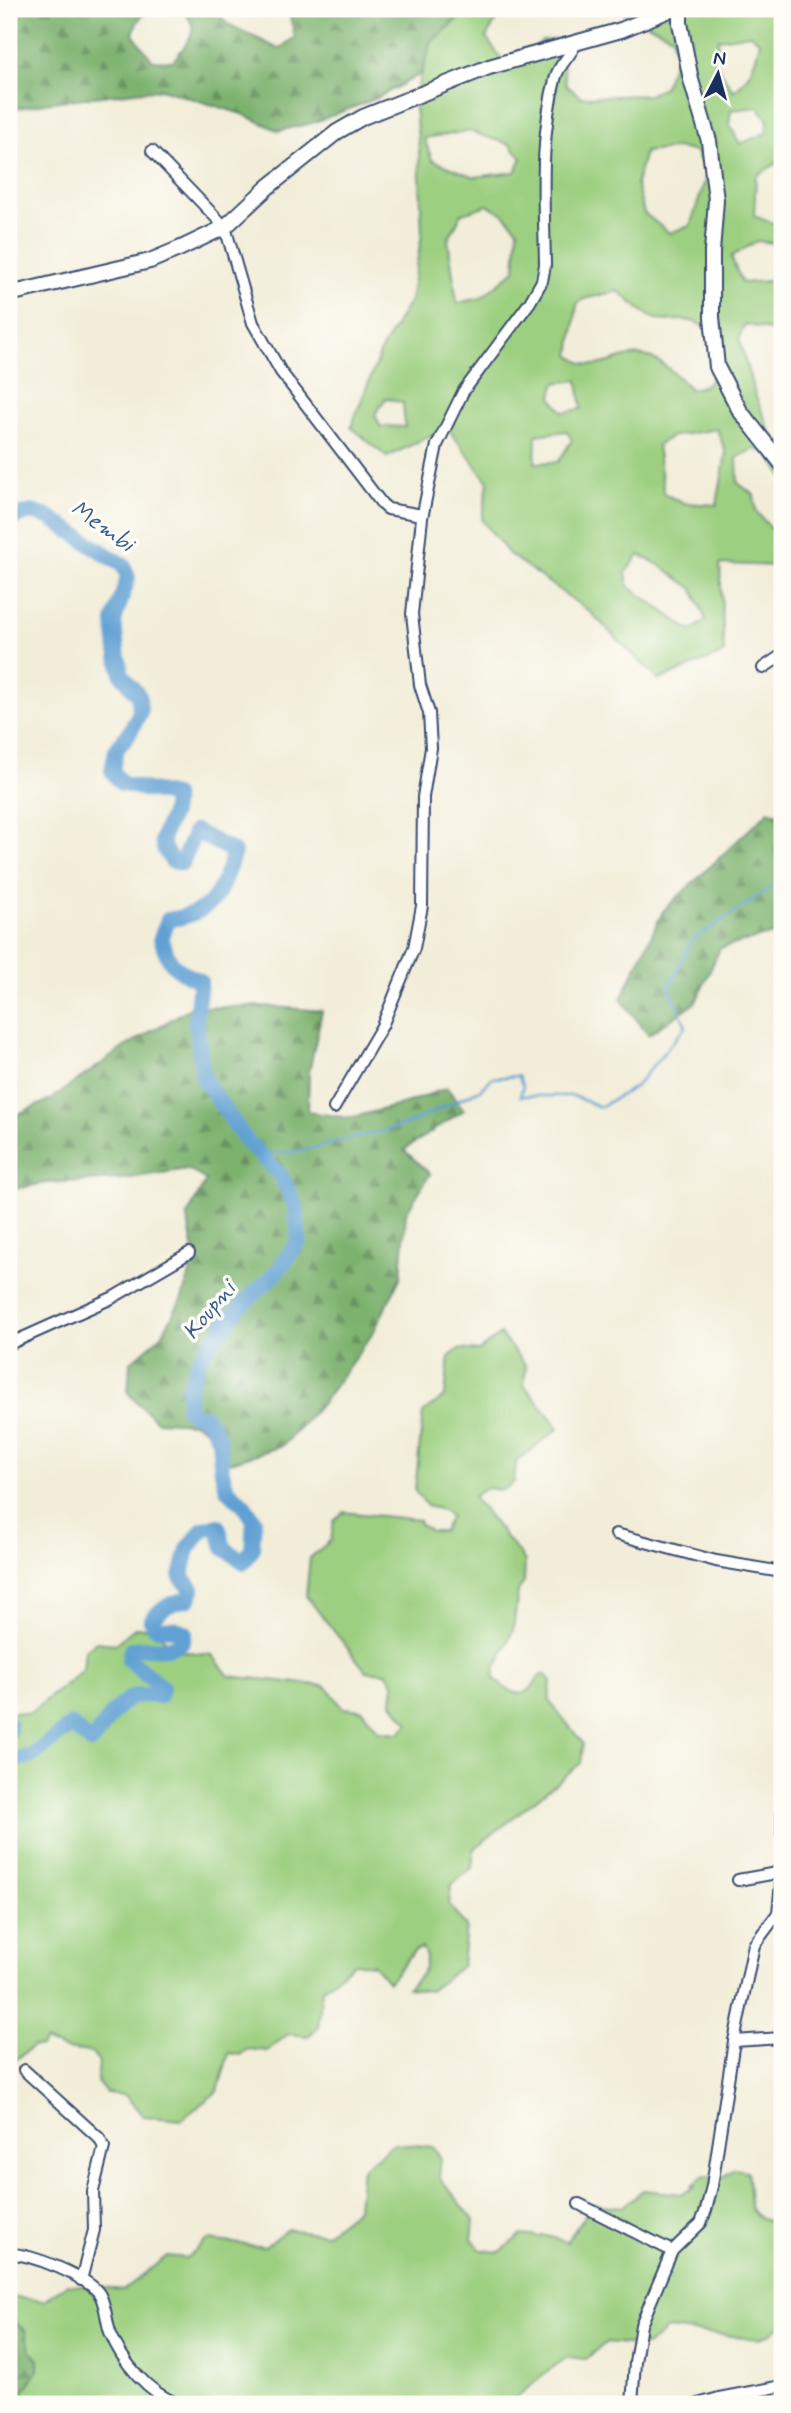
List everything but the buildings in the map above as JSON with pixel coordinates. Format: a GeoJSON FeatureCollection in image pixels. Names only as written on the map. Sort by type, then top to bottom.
{"type":"FeatureCollection","features":[{"type":"Feature","properties":{"kind":"street"},"geometry":{"type":"LineString","coordinates":[[9,294],[150,261],[181,248],[225,227],[268,187],[329,139],[363,117],[489,67],[621,30],[672,9]]}},
{"type":"Feature","properties":{"kind":"street"},"geometry":{"type":"LineString","coordinates":[[680,9],[689,72],[709,141],[716,200],[712,252],[712,317],[718,367],[740,411],[782,464]]}},
{"type":"Feature","properties":{"kind":"street"},"geometry":{"type":"LineString","coordinates":[[334,1108],[382,1026],[414,948],[422,906],[424,797],[431,748],[429,713],[420,685],[412,614],[422,515],[437,445],[463,392],[530,302],[542,281],[545,265],[544,151],[556,75],[576,43]]}},
{"type":"Feature","properties":{"kind":"street"},"geometry":{"type":"LineString","coordinates":[[152,151],[225,227],[253,323],[281,372],[382,504],[388,509],[422,515]]}},
{"type":"Feature","properties":{"kind":"street"},"geometry":{"type":"LineString","coordinates":[[763,667],[782,655]]}},
{"type":"Feature","properties":{"kind":"street"},"geometry":{"type":"LineString","coordinates":[[9,1344],[112,1298],[189,1253]]}},
{"type":"Feature","properties":{"kind":"street"},"geometry":{"type":"LineString","coordinates":[[616,1534],[716,1560],[782,1572]]}},
{"type":"Feature","properties":{"kind":"street"},"geometry":{"type":"LineString","coordinates":[[782,1791],[782,1835]]}},
{"type":"Feature","properties":{"kind":"street"},"geometry":{"type":"LineString","coordinates":[[632,2404],[637,2341],[641,2325],[672,2251],[701,2223],[706,2210],[734,2041],[754,1945],[778,1913],[782,1869],[738,1881]]}},
{"type":"Feature","properties":{"kind":"street"},"geometry":{"type":"LineString","coordinates":[[734,2041],[782,2038]]}},
{"type":"Feature","properties":{"kind":"street"},"geometry":{"type":"LineString","coordinates":[[24,2070],[99,2138],[104,2147],[93,2191],[94,2230],[81,2280]]}},
{"type":"Feature","properties":{"kind":"street"},"geometry":{"type":"LineString","coordinates":[[579,2204],[672,2251]]}},
{"type":"Feature","properties":{"kind":"street"},"geometry":{"type":"LineString","coordinates":[[9,2254],[39,2259],[99,2292],[110,2331],[123,2358],[151,2388],[179,2404]]}},
{"type":"Feature","properties":{"kind":"street"},"geometry":{"type":"LineString","coordinates":[[698,2404],[782,2386]]}},
{"type":"Feature","properties":{"kind":"green space"},"geometry":{"type":"Polygon","coordinates":[[[9,9],[159,9],[142,17],[133,34],[152,60],[173,61],[188,40],[192,27],[191,21],[178,9],[217,9],[226,23],[279,49],[295,37],[288,9],[470,9],[432,41],[421,74],[375,99],[312,123],[279,131],[245,115],[161,89],[51,102],[9,110],[9,9]]]}},
{"type":"Feature","properties":{"kind":"green space"},"geometry":{"type":"Polygon","coordinates":[[[470,9],[502,9],[486,38],[510,70],[542,41],[559,39],[566,85],[581,97],[649,95],[664,87],[676,56],[672,36],[616,9],[782,9],[782,165],[777,163],[756,176],[754,216],[775,224],[782,221],[782,244],[757,241],[731,257],[742,283],[782,280],[782,339],[773,331],[745,324],[739,338],[755,395],[775,443],[782,441],[782,475],[766,452],[753,449],[737,458],[738,483],[754,495],[756,511],[777,536],[782,535],[782,566],[720,564],[724,653],[659,680],[590,612],[509,554],[482,520],[488,482],[447,427],[387,457],[351,427],[382,349],[410,300],[422,235],[414,98],[432,41],[470,9]],[[750,34],[718,39],[717,64],[733,91],[748,76],[756,56],[760,42],[750,34]],[[758,107],[731,110],[729,124],[740,144],[766,133],[768,120],[758,107]],[[469,131],[424,138],[432,160],[474,177],[515,172],[522,158],[509,144],[469,131]],[[679,148],[645,152],[636,184],[644,213],[669,233],[690,226],[707,175],[696,152],[679,148]],[[488,205],[462,213],[448,240],[457,303],[481,298],[515,270],[518,229],[504,214],[488,205]],[[618,291],[584,299],[577,304],[570,355],[580,362],[599,365],[635,355],[645,356],[664,365],[690,389],[705,385],[715,372],[715,346],[707,331],[696,322],[654,318],[618,291]],[[578,380],[555,383],[552,398],[563,412],[582,409],[578,380]],[[386,398],[375,414],[380,426],[405,427],[403,403],[386,398]],[[717,429],[673,436],[657,445],[664,494],[683,503],[717,505],[726,453],[717,429]],[[567,431],[536,435],[535,463],[558,462],[572,440],[567,431]],[[639,555],[626,572],[628,586],[691,631],[706,620],[693,589],[658,564],[639,555]]]}},
{"type":"Feature","properties":{"kind":"green space"},"geometry":{"type":"Polygon","coordinates":[[[769,811],[782,815],[782,932],[720,948],[696,1002],[648,1035],[621,999],[663,911],[769,811]]]}},
{"type":"Feature","properties":{"kind":"green space"},"geometry":{"type":"Polygon","coordinates":[[[262,1006],[322,1011],[309,1072],[308,1112],[349,1118],[400,1105],[447,1088],[464,1110],[404,1150],[430,1174],[406,1213],[401,1276],[373,1333],[322,1403],[282,1446],[221,1465],[222,1441],[195,1423],[156,1421],[128,1393],[130,1363],[162,1335],[183,1296],[195,1257],[187,1216],[206,1180],[187,1169],[123,1179],[46,1183],[9,1190],[9,1118],[50,1100],[123,1048],[190,1008],[262,1006]]]}},
{"type":"Feature","properties":{"kind":"green space"},"geometry":{"type":"Polygon","coordinates":[[[500,1334],[526,1366],[524,1385],[559,1428],[516,1462],[514,1482],[503,1490],[484,1488],[473,1497],[525,1561],[524,1582],[518,1591],[513,1630],[495,1669],[494,1678],[510,1691],[524,1693],[544,1673],[551,1681],[549,1701],[583,1743],[581,1763],[474,1849],[472,1868],[451,1885],[449,1905],[466,1926],[462,1965],[430,1991],[407,1988],[426,1965],[422,1948],[415,1950],[388,1982],[374,1965],[354,1963],[322,1989],[318,2028],[308,2036],[288,2034],[267,2051],[248,2049],[240,2055],[229,2053],[218,2091],[181,2120],[143,2116],[125,2095],[106,2093],[97,2082],[99,2063],[91,2052],[65,2049],[45,2041],[41,2047],[33,2046],[9,2065],[9,1712],[30,1713],[83,1670],[85,1651],[96,1642],[115,1644],[136,1627],[156,1629],[173,1650],[212,1655],[229,1676],[326,1686],[343,1708],[362,1710],[379,1731],[399,1733],[409,1724],[392,1703],[394,1684],[386,1673],[366,1671],[306,1596],[310,1558],[331,1540],[334,1521],[344,1512],[419,1520],[420,1525],[431,1531],[443,1531],[451,1517],[443,1510],[427,1506],[415,1491],[423,1413],[445,1396],[449,1357],[459,1349],[479,1351],[500,1334]]]}},
{"type":"Feature","properties":{"kind":"green space"},"geometry":{"type":"Polygon","coordinates":[[[394,2143],[433,2147],[441,2158],[439,2177],[474,2220],[472,2239],[480,2250],[500,2252],[521,2235],[543,2235],[567,2242],[592,2204],[622,2207],[643,2190],[682,2194],[697,2186],[692,2186],[703,2176],[722,2178],[734,2169],[747,2171],[753,2213],[782,2228],[782,2324],[759,2339],[667,2329],[646,2346],[607,2342],[586,2359],[566,2357],[513,2400],[512,2404],[9,2404],[9,2297],[45,2301],[66,2284],[124,2290],[167,2256],[186,2258],[208,2240],[265,2247],[287,2229],[325,2234],[358,2208],[362,2169],[394,2143]]]}},
{"type":"Feature","properties":{"kind":"green space"},"geometry":{"type":"Polygon","coordinates":[[[9,2316],[25,2331],[31,2352],[38,2360],[38,2371],[23,2392],[25,2404],[9,2404],[9,2316]]]}},
{"type":"Feature","properties":{"kind":"waterway","name":"Koupni"},"geometry":{"type":"LineString","coordinates":[[9,519],[31,512],[49,517],[124,566],[128,578],[114,621],[117,651],[122,675],[139,696],[140,712],[130,732],[116,750],[112,771],[122,784],[174,796],[172,814],[162,842],[172,861],[182,863],[195,831],[234,852],[225,879],[214,899],[197,912],[168,920],[161,938],[174,965],[200,981],[196,1020],[203,1078],[245,1139],[281,1176],[296,1207],[299,1241],[276,1273],[237,1310],[201,1356],[188,1390],[188,1411],[207,1418],[219,1439],[222,1472],[227,1489],[244,1505],[254,1520],[252,1549],[244,1562],[224,1548],[218,1526],[203,1529],[188,1549],[181,1577],[192,1589],[189,1599],[167,1606],[151,1621],[156,1628],[185,1632],[183,1641],[169,1647],[131,1650],[129,1660],[162,1687],[159,1696],[137,1695],[128,1699],[91,1742],[71,1725],[32,1756],[13,1760],[9,1756]]}},
{"type":"Feature","properties":{"kind":"waterway"},"geometry":{"type":"LineString","coordinates":[[260,1154],[301,1151],[405,1125],[480,1090],[492,1078],[518,1076],[523,1086],[520,1096],[573,1096],[600,1107],[635,1087],[686,1026],[669,987],[692,940],[774,886],[782,885]]}},
{"type":"Feature","properties":{"kind":"waterway","name":"Koupni"},"geometry":{"type":"LineString","coordinates":[[9,1725],[9,1731]]}},
{"type":"Feature","properties":{"kind":"water label","name":"Membi"},"geometry":{"type":"Point","coordinates":[102,527]}}]}
